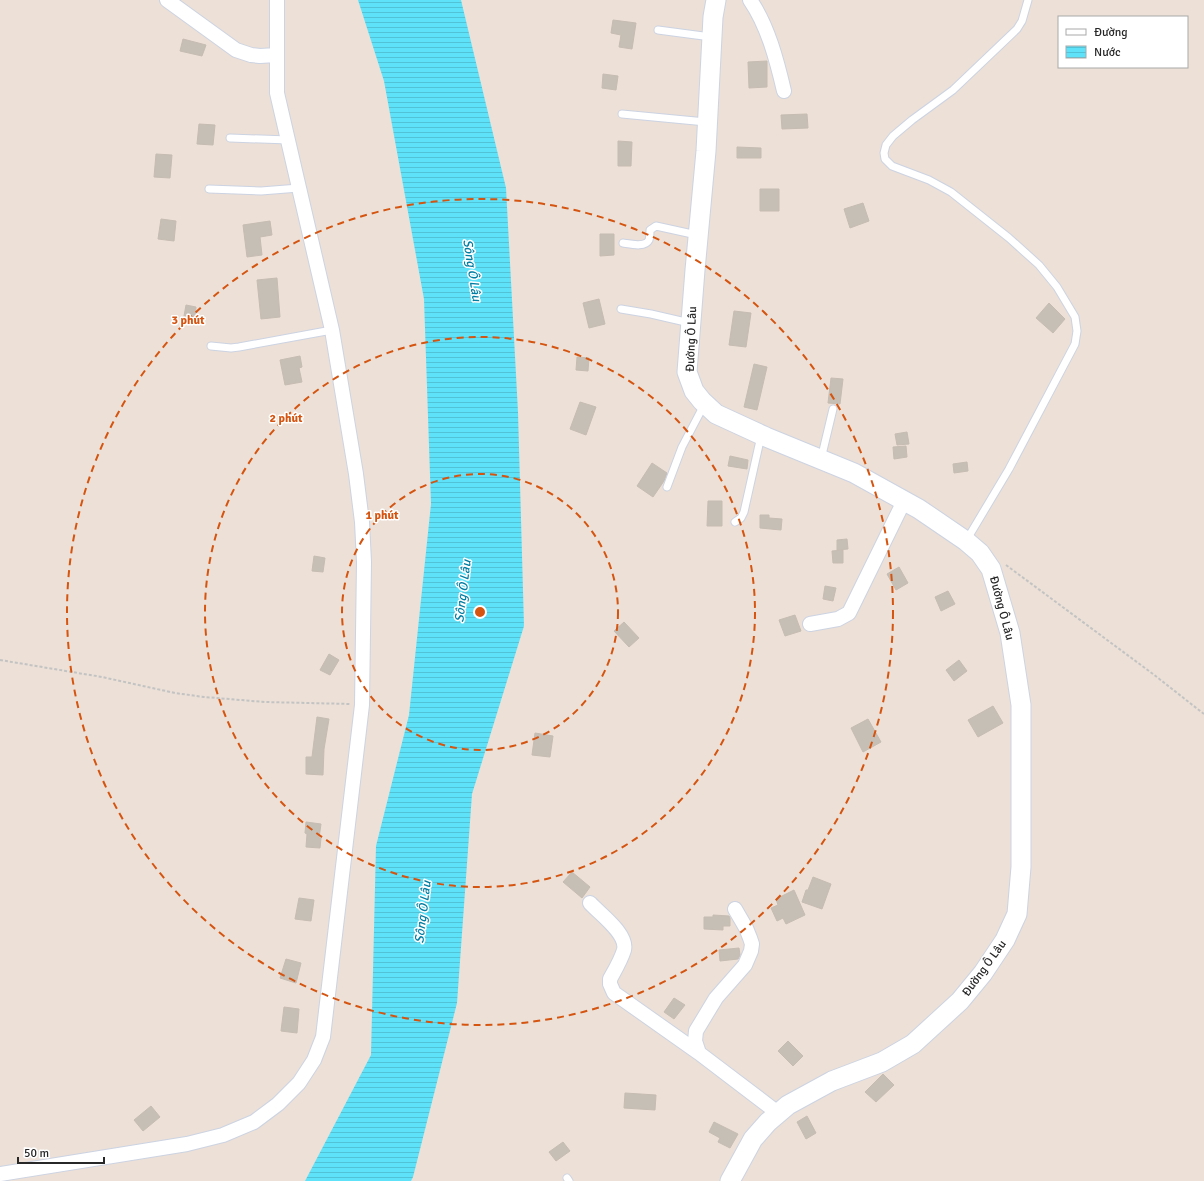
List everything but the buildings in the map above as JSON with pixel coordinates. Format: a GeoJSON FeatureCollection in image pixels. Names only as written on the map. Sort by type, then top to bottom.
{"type":"FeatureCollection","features":[{"type":"Feature","properties":{"kind":"main road","name":"Đường Ô Lâu"},"geometry":{"type":"LineString","coordinates":[[716,0],[713,17],[706,151],[688,372],[694,390],[704,404],[716,414],[762,435],[854,473],[919,509],[966,541],[980,553],[991,569],[1010,633],[1021,705],[1021,867],[1017,914],[1005,940],[983,973],[960,1001],[913,1044],[882,1062],[832,1081],[788,1105],[778,1113],[753,1139],[730,1181]]}},
{"type":"Feature","properties":{"kind":"street"},"geometry":{"type":"LineString","coordinates":[[167,0],[236,50],[251,55],[260,56],[276,54]]}},
{"type":"Feature","properties":{"kind":"street"},"geometry":{"type":"LineString","coordinates":[[0,1174],[187,1144],[222,1135],[254,1122],[278,1104],[299,1083],[314,1060],[323,1037],[362,705],[365,595],[364,562],[362,522],[356,474],[332,330],[277,93],[277,0]]}},
{"type":"Feature","properties":{"kind":"street"},"geometry":{"type":"LineString","coordinates":[[750,0],[770,40],[784,91]]}},
{"type":"Feature","properties":{"kind":"street"},"geometry":{"type":"LineString","coordinates":[[810,624],[838,619],[849,613],[904,501]]}},
{"type":"Feature","properties":{"kind":"street"},"geometry":{"type":"LineString","coordinates":[[590,903],[619,932],[624,941],[624,951],[610,979],[610,984],[614,993],[699,1053],[778,1113]]}},
{"type":"Feature","properties":{"kind":"street"},"geometry":{"type":"LineString","coordinates":[[699,1053],[695,1041],[696,1031],[716,998],[745,965],[751,951],[752,944],[750,938],[735,909]]}},
{"type":"Feature","properties":{"kind":"lane"},"geometry":{"type":"LineString","coordinates":[[966,541],[1009,469],[1075,344],[1077,331],[1075,318],[1057,287],[1040,265],[1009,238],[951,192],[929,180],[892,166],[885,159],[884,153],[886,145],[893,136],[953,90],[1017,29],[1022,21],[1028,0]]}},
{"type":"Feature","properties":{"kind":"lane"},"geometry":{"type":"LineString","coordinates":[[658,30],[712,37]]}},
{"type":"Feature","properties":{"kind":"lane"},"geometry":{"type":"LineString","coordinates":[[622,114],[708,122]]}},
{"type":"Feature","properties":{"kind":"lane"},"geometry":{"type":"LineString","coordinates":[[230,138],[289,140]]}},
{"type":"Feature","properties":{"kind":"lane"},"geometry":{"type":"LineString","coordinates":[[209,189],[261,191],[299,188]]}},
{"type":"Feature","properties":{"kind":"lane"},"geometry":{"type":"LineString","coordinates":[[623,243],[645,244],[649,239],[650,230],[656,226],[698,235]]}},
{"type":"Feature","properties":{"kind":"lane"},"geometry":{"type":"LineString","coordinates":[[622,310],[651,314],[691,324]]}},
{"type":"Feature","properties":{"kind":"lane"},"geometry":{"type":"LineString","coordinates":[[211,346],[231,348],[239,347],[332,330]]}},
{"type":"Feature","properties":{"kind":"lane"},"geometry":{"type":"LineString","coordinates":[[667,487],[682,447],[704,404]]}},
{"type":"Feature","properties":{"kind":"lane"},"geometry":{"type":"LineString","coordinates":[[821,459],[833,408]]}},
{"type":"Feature","properties":{"kind":"lane"},"geometry":{"type":"LineString","coordinates":[[735,522],[741,518],[744,512],[762,435]]}},
{"type":"Feature","properties":{"kind":"path"},"geometry":{"type":"LineString","coordinates":[[1005,564],[1153,674],[1204,714]]}},
{"type":"Feature","properties":{"kind":"path"},"geometry":{"type":"LineString","coordinates":[[0,660],[102,677],[204,698],[265,702],[362,705]]}},
{"type":"Feature","properties":{"kind":"water","name":"Sông Ô Lâu"},"geometry":{"type":"Polygon","coordinates":[[[358,0],[461,0],[506,188],[518,412],[524,626],[472,794],[457,1003],[413,1177],[411,1181],[305,1181],[371,1055],[376,846],[409,715],[431,504],[424,299],[384,81],[358,0]]]}}]}
